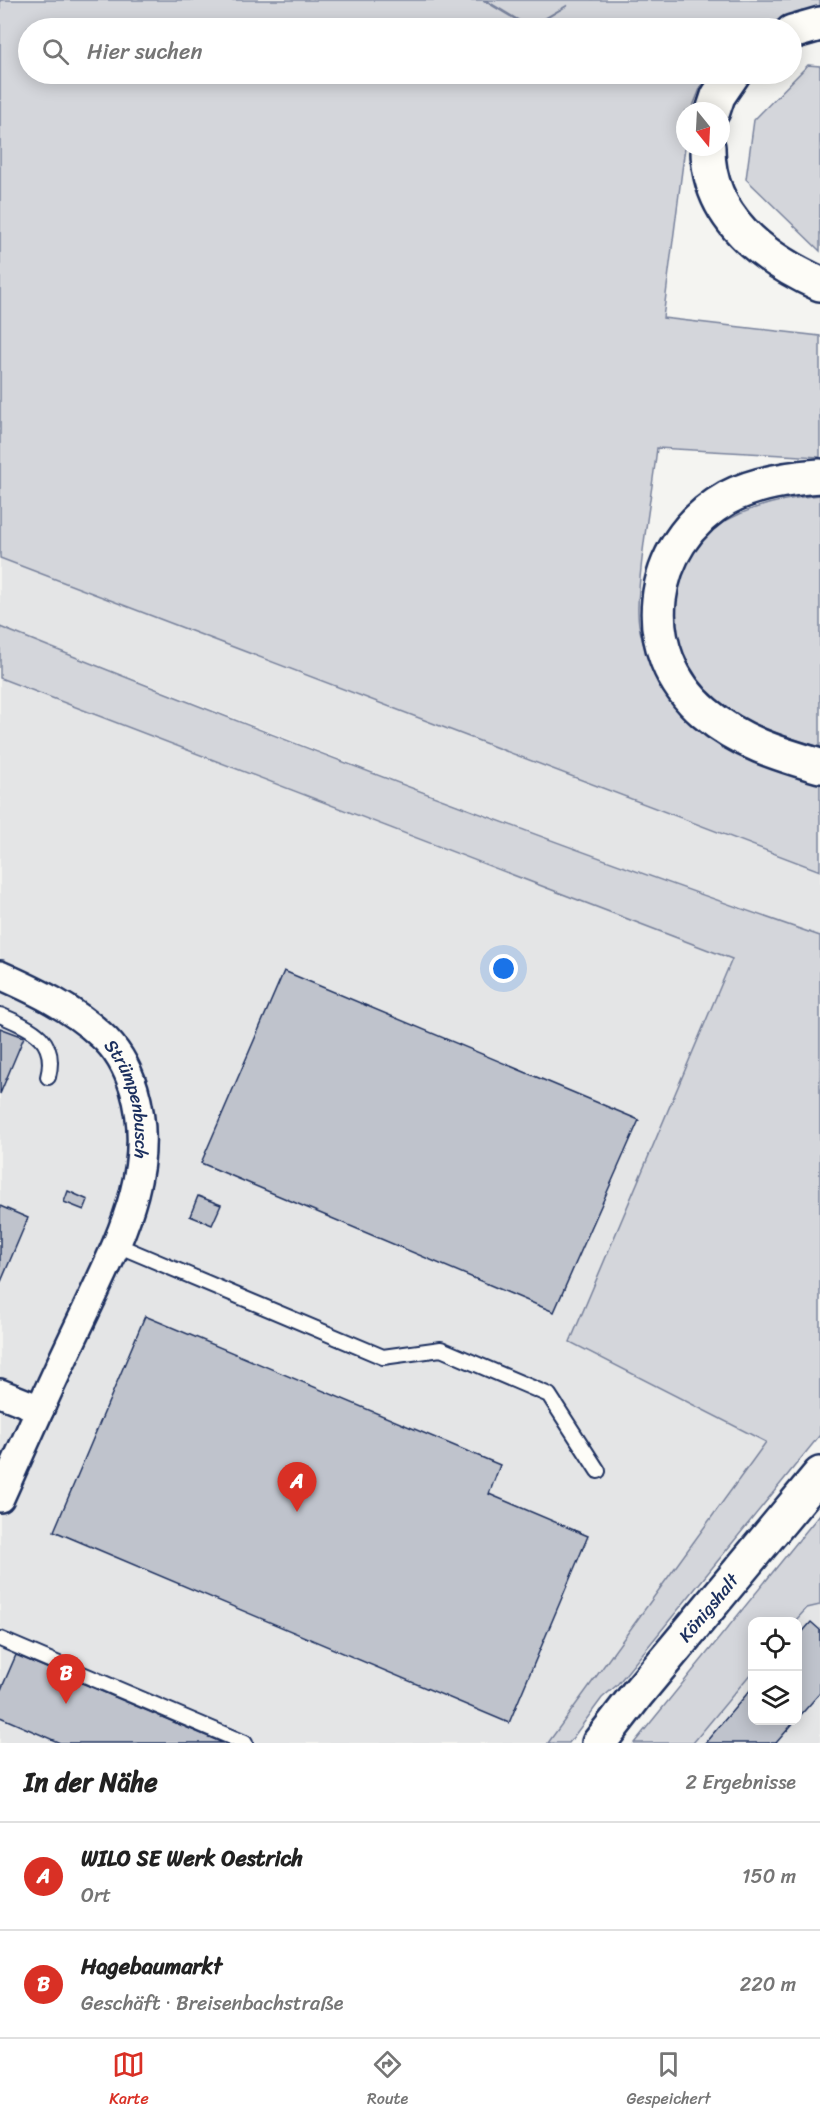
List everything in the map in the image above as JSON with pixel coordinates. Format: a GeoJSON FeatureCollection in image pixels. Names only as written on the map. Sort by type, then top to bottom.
{"type":"FeatureCollection","features":[{"type":"Feature","properties":{"kind":"main road"},"geometry":{"type":"LineString","coordinates":[[802,29],[820,24]]}},
{"type":"Feature","properties":{"kind":"main road"},"geometry":{"type":"LineString","coordinates":[[716,102],[726,84]]}},
{"type":"Feature","properties":{"kind":"main road"},"geometry":{"type":"LineString","coordinates":[[710,156],[715,189],[726,214],[747,239],[784,268],[820,284]]}},
{"type":"Feature","properties":{"kind":"main road"},"geometry":{"type":"LineString","coordinates":[[820,476],[754,489],[729,497],[706,513],[681,537],[667,564],[658,593],[658,619],[670,668],[685,691],[705,712],[733,733],[768,750],[820,766]]}},
{"type":"Feature","properties":{"kind":"main road","name":"Königshalt"},"geometry":{"type":"LineString","coordinates":[[599,1743],[820,1474]]}},
{"type":"Feature","properties":{"kind":"street","name":"Strümpenbusch"},"geometry":{"type":"LineString","coordinates":[[0,975],[64,1007],[103,1036],[126,1068],[139,1106],[142,1151],[135,1197],[117,1245],[0,1498]]}},
{"type":"Feature","properties":{"kind":"street"},"geometry":{"type":"LineString","coordinates":[[0,1393],[40,1409]]}},
{"type":"Feature","properties":{"kind":"lane"},"geometry":{"type":"LineString","coordinates":[[0,1016],[33,1030],[40,1037],[50,1055],[48,1077]]}},
{"type":"Feature","properties":{"kind":"lane"},"geometry":{"type":"LineString","coordinates":[[117,1245],[383,1357],[441,1348],[549,1395],[598,1471]]}},
{"type":"Feature","properties":{"kind":"lane"},"geometry":{"type":"LineString","coordinates":[[0,1639],[245,1743]]}},
{"type":"Feature","properties":{"kind":"shaded area"},"geometry":{"type":"Polygon","coordinates":[[[0,0],[483,0],[513,18],[18,18],[18,84],[702,84],[695,102],[676,102],[676,156],[684,156],[663,318],[820,336],[820,457],[657,448],[641,567],[639,622],[653,668],[683,713],[722,743],[745,755],[820,781],[820,871],[0,558],[0,0]]]}},
{"type":"Feature","properties":{"kind":"shaded area"},"geometry":{"type":"Polygon","coordinates":[[[485,0],[820,0],[820,10],[802,10],[784,18],[547,18],[568,5],[546,18],[515,18],[485,0]]]}},
{"type":"Feature","properties":{"kind":"shaded area"},"geometry":{"type":"Polygon","coordinates":[[[808,65],[820,66],[820,251],[746,179],[754,120],[789,84],[802,84],[802,71],[808,65]]]}},
{"type":"Feature","properties":{"kind":"shaded area"},"geometry":{"type":"Polygon","coordinates":[[[820,495],[820,747],[773,732],[743,718],[715,700],[703,689],[688,667],[678,641],[674,624],[674,593],[681,566],[695,545],[714,528],[764,505],[820,495]]]}},
{"type":"Feature","properties":{"kind":"shaded area"},"geometry":{"type":"Polygon","coordinates":[[[0,558],[820,871],[820,936],[708,898],[412,787],[0,627],[0,558]]]}},
{"type":"Feature","properties":{"kind":"shaded area"},"geometry":{"type":"Polygon","coordinates":[[[0,627],[408,787],[820,936],[820,1435],[617,1685],[602,1698],[569,1743],[548,1743],[766,1442],[570,1342],[732,959],[0,678],[0,627]]]}},
{"type":"Feature","properties":{"kind":"shaded area"},"geometry":{"type":"Polygon","coordinates":[[[0,678],[732,959],[570,1342],[766,1442],[548,1743],[0,1743],[0,678]]]}},
{"type":"Feature","properties":{"kind":"shaded area"},"geometry":{"type":"Polygon","coordinates":[[[820,1514],[820,1605],[807,1608],[799,1617],[748,1617],[748,1677],[693,1743],[634,1743],[820,1514]]]}},
{"type":"Feature","properties":{"kind":"shaded area"},"geometry":{"type":"Polygon","coordinates":[[[820,1605],[820,1743],[693,1743],[748,1677],[748,1725],[802,1725],[802,1617],[799,1617],[807,1608],[820,1605]]]}},
{"type":"Feature","properties":{"kind":"building"},"geometry":{"type":"Polygon","coordinates":[[[284,971],[639,1120],[554,1312],[201,1163],[284,971]]]}},
{"type":"Feature","properties":{"kind":"building"},"geometry":{"type":"Polygon","coordinates":[[[0,1028],[24,1037],[0,1094],[0,1028]]]}},
{"type":"Feature","properties":{"kind":"building"},"geometry":{"type":"Polygon","coordinates":[[[68,1191],[88,1200],[84,1210],[64,1202],[68,1191]]]}},
{"type":"Feature","properties":{"kind":"building"},"geometry":{"type":"Polygon","coordinates":[[[198,1196],[221,1205],[212,1225],[190,1216],[198,1196]]]}},
{"type":"Feature","properties":{"kind":"building"},"geometry":{"type":"Polygon","coordinates":[[[0,1206],[28,1218],[0,1284],[0,1206]]]}},
{"type":"Feature","properties":{"kind":"building"},"geometry":{"type":"Polygon","coordinates":[[[145,1316],[500,1465],[489,1494],[588,1536],[509,1723],[54,1531],[145,1316]]]}},
{"type":"Feature","properties":{"kind":"building"},"geometry":{"type":"Polygon","coordinates":[[[811,1622],[820,1630],[820,1693],[802,1713],[802,1671],[802,1632],[811,1622]]]}},
{"type":"Feature","properties":{"kind":"building"},"geometry":{"type":"Polygon","coordinates":[[[16,1655],[223,1743],[60,1743],[0,1717],[0,1692],[16,1655]]]}},
{"type":"Feature","properties":{"kind":"building"},"geometry":{"type":"Polygon","coordinates":[[[748,1693],[748,1725],[792,1725],[776,1743],[705,1743],[748,1693]]]}},
{"type":"Feature","properties":{"kind":"place","name":"WILO SE Werk Oestrich"},"geometry":{"type":"Point","coordinates":[297,1512]}},
{"type":"Feature","properties":{"kind":"place","name":"Hagebaumarkt"},"geometry":{"type":"Point","coordinates":[66,1704]}}]}
